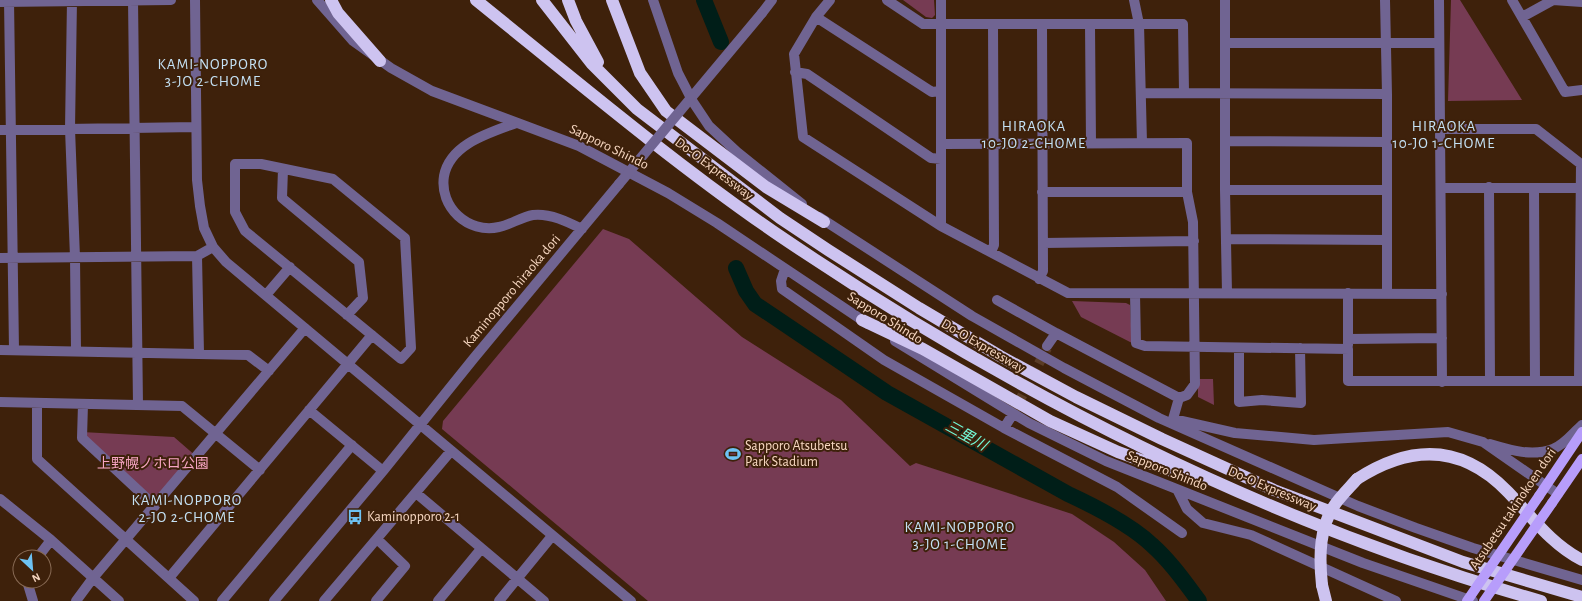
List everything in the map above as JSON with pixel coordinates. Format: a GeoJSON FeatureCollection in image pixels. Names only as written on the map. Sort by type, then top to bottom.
{"type":"FeatureCollection","features":[{"type":"Feature","properties":{"kind":"highway"},"geometry":{"type":"LineString","coordinates":[[331,0],[338,13],[380,61]]}},
{"type":"Feature","properties":{"kind":"highway","name":"Do-O Expressway"},"geometry":{"type":"LineString","coordinates":[[476,0],[672,156],[753,216],[915,324],[1065,409],[1266,504],[1349,537],[1462,578],[1541,601]]}},
{"type":"Feature","properties":{"kind":"highway","name":"Do-O Expressway"},"geometry":{"type":"LineString","coordinates":[[542,0],[592,64],[637,109],[780,218],[919,308],[1076,398],[1288,496],[1463,562],[1582,597]]}},
{"type":"Feature","properties":{"kind":"highway"},"geometry":{"type":"LineString","coordinates":[[568,0],[576,21],[596,59],[612,82],[637,109]]}},
{"type":"Feature","properties":{"kind":"highway"},"geometry":{"type":"LineString","coordinates":[[612,0],[640,73],[666,111],[766,187],[824,222]]}},
{"type":"Feature","properties":{"kind":"highway"},"geometry":{"type":"LineString","coordinates":[[862,320],[923,349],[1050,420],[1118,452],[1266,504]]}},
{"type":"Feature","properties":{"kind":"highway"},"geometry":{"type":"LineString","coordinates":[[1326,601],[1322,585],[1319,558],[1322,537],[1328,519],[1336,504],[1357,479],[1376,467],[1409,455],[1450,456],[1470,463],[1497,481],[1553,541],[1582,560]]}},
{"type":"Feature","properties":{"kind":"main road","name":"Atsubetsu takinokoen dori"},"geometry":{"type":"LineString","coordinates":[[1467,601],[1582,432]]}},
{"type":"Feature","properties":{"kind":"main road","name":"Atsubetsu takinokoen dori"},"geometry":{"type":"LineString","coordinates":[[1484,601],[1582,459]]}},
{"type":"Feature","properties":{"kind":"street"},"geometry":{"type":"LineString","coordinates":[[72,0],[70,129],[75,257],[76,351]]}},
{"type":"Feature","properties":{"kind":"street"},"geometry":{"type":"LineString","coordinates":[[133,0],[138,405]]}},
{"type":"Feature","properties":{"kind":"street"},"geometry":{"type":"LineString","coordinates":[[14,350],[11,129],[6,1],[171,0]]}},
{"type":"Feature","properties":{"kind":"street"},"geometry":{"type":"LineString","coordinates":[[195,0],[197,180],[204,228],[213,247],[226,262],[631,601]]}},
{"type":"Feature","properties":{"kind":"street","name":"Sapporo Shindo"},"geometry":{"type":"LineString","coordinates":[[317,0],[354,41],[380,61],[432,91],[579,146],[668,193],[717,223],[785,270],[862,320],[1029,423],[1106,461],[1178,491],[1363,563],[1473,601]]}},
{"type":"Feature","properties":{"kind":"street"},"geometry":{"type":"LineString","coordinates":[[653,0],[678,74],[693,102],[709,126],[737,152],[824,222],[972,316],[1064,368],[1159,418],[1358,506],[1473,548],[1582,580]]}},
{"type":"Feature","properties":{"kind":"street","name":"Kaminopporo hiraoka dori"},"geometry":{"type":"LineString","coordinates":[[274,601],[772,0]]}},
{"type":"Feature","properties":{"kind":"street"},"geometry":{"type":"LineString","coordinates":[[830,0],[816,17],[794,54],[803,137],[942,226],[1039,279],[1068,293],[1442,294]]}},
{"type":"Feature","properties":{"kind":"street"},"geometry":{"type":"LineString","coordinates":[[887,0],[922,24],[1183,24],[1184,92]]}},
{"type":"Feature","properties":{"kind":"street"},"geometry":{"type":"LineString","coordinates":[[941,0],[942,226]]}},
{"type":"Feature","properties":{"kind":"street"},"geometry":{"type":"LineString","coordinates":[[1134,0],[1139,24],[1142,143]]}},
{"type":"Feature","properties":{"kind":"street"},"geometry":{"type":"LineString","coordinates":[[1225,0],[1225,190],[1227,293]]}},
{"type":"Feature","properties":{"kind":"street"},"geometry":{"type":"LineString","coordinates":[[1385,0],[1387,94],[1387,293]]}},
{"type":"Feature","properties":{"kind":"street"},"geometry":{"type":"LineString","coordinates":[[1439,0],[1442,382]]}},
{"type":"Feature","properties":{"kind":"street"},"geometry":{"type":"LineString","coordinates":[[1512,0],[1565,92],[1582,90]]}},
{"type":"Feature","properties":{"kind":"street"},"geometry":{"type":"LineString","coordinates":[[1522,17],[1552,0],[1582,2]]}},
{"type":"Feature","properties":{"kind":"street"},"geometry":{"type":"LineString","coordinates":[[816,17],[932,92],[942,91]]}},
{"type":"Feature","properties":{"kind":"street"},"geometry":{"type":"LineString","coordinates":[[991,252],[994,245],[993,24]]}},
{"type":"Feature","properties":{"kind":"street"},"geometry":{"type":"LineString","coordinates":[[1039,279],[1043,271],[1042,24]]}},
{"type":"Feature","properties":{"kind":"street"},"geometry":{"type":"LineString","coordinates":[[1090,25],[1091,143]]}},
{"type":"Feature","properties":{"kind":"street"},"geometry":{"type":"LineString","coordinates":[[1226,43],[1439,43]]}},
{"type":"Feature","properties":{"kind":"street"},"geometry":{"type":"LineString","coordinates":[[795,72],[807,74],[931,158],[941,159]]}},
{"type":"Feature","properties":{"kind":"street"},"geometry":{"type":"LineString","coordinates":[[1141,93],[1226,92],[1387,94]]}},
{"type":"Feature","properties":{"kind":"street"},"geometry":{"type":"LineString","coordinates":[[516,122],[481,136],[459,150],[449,160],[443,186],[451,208],[460,220],[483,228],[498,228],[534,215],[556,217],[582,229]]}},
{"type":"Feature","properties":{"kind":"street"},"geometry":{"type":"LineString","coordinates":[[0,130],[196,127]]}},
{"type":"Feature","properties":{"kind":"street"},"geometry":{"type":"LineString","coordinates":[[1348,293],[1348,382],[1580,381],[1581,164],[1536,129],[1440,129]]}},
{"type":"Feature","properties":{"kind":"street"},"geometry":{"type":"LineString","coordinates":[[1225,142],[1387,142]]}},
{"type":"Feature","properties":{"kind":"street"},"geometry":{"type":"LineString","coordinates":[[941,144],[1188,143],[1187,192],[1194,222],[1195,384],[1187,395],[1179,398],[1056,333],[998,300]]}},
{"type":"Feature","properties":{"kind":"street"},"geometry":{"type":"LineString","coordinates":[[236,164],[260,164],[333,179],[405,238],[411,348],[401,359],[290,268],[245,231],[235,212],[236,164]]}},
{"type":"Feature","properties":{"kind":"street"},"geometry":{"type":"LineString","coordinates":[[283,169],[282,198],[359,262],[362,298],[348,315]]}},
{"type":"Feature","properties":{"kind":"street"},"geometry":{"type":"LineString","coordinates":[[1489,187],[1490,381]]}},
{"type":"Feature","properties":{"kind":"street"},"geometry":{"type":"LineString","coordinates":[[1441,188],[1582,188]]}},
{"type":"Feature","properties":{"kind":"street"},"geometry":{"type":"LineString","coordinates":[[1534,188],[1535,381]]}},
{"type":"Feature","properties":{"kind":"street"},"geometry":{"type":"LineString","coordinates":[[1225,190],[1387,190]]}},
{"type":"Feature","properties":{"kind":"street"},"geometry":{"type":"LineString","coordinates":[[1042,192],[1187,192]]}},
{"type":"Feature","properties":{"kind":"street"},"geometry":{"type":"LineString","coordinates":[[1226,240],[1387,240]]}},
{"type":"Feature","properties":{"kind":"street"},"geometry":{"type":"LineString","coordinates":[[1043,242],[1194,241]]}},
{"type":"Feature","properties":{"kind":"street"},"geometry":{"type":"LineString","coordinates":[[0,258],[197,256],[213,247]]}},
{"type":"Feature","properties":{"kind":"street"},"geometry":{"type":"LineString","coordinates":[[197,256],[199,353]]}},
{"type":"Feature","properties":{"kind":"street"},"geometry":{"type":"LineString","coordinates":[[266,295],[290,268]]}},
{"type":"Feature","properties":{"kind":"street"},"geometry":{"type":"LineString","coordinates":[[785,270],[781,281],[782,289],[884,360],[1004,428],[1118,487],[1182,533]]}},
{"type":"Feature","properties":{"kind":"street"},"geometry":{"type":"LineString","coordinates":[[1135,294],[1136,343],[1145,346],[1239,349],[1300,348],[1442,338]]}},
{"type":"Feature","properties":{"kind":"street"},"geometry":{"type":"LineString","coordinates":[[76,601],[93,578],[305,328]]}},
{"type":"Feature","properties":{"kind":"street"},"geometry":{"type":"LineString","coordinates":[[1047,346],[1056,333]]}},
{"type":"Feature","properties":{"kind":"street"},"geometry":{"type":"LineString","coordinates":[[169,578],[372,335]]}},
{"type":"Feature","properties":{"kind":"street"},"geometry":{"type":"LineString","coordinates":[[1239,349],[1239,402],[1262,400],[1301,403],[1300,348]]}},
{"type":"Feature","properties":{"kind":"street"},"geometry":{"type":"LineString","coordinates":[[0,350],[248,355],[269,371]]}},
{"type":"Feature","properties":{"kind":"street"},"geometry":{"type":"LineString","coordinates":[[1173,419],[1179,398]]}},
{"type":"Feature","properties":{"kind":"street"},"geometry":{"type":"LineString","coordinates":[[0,402],[182,406],[260,470]]}},
{"type":"Feature","properties":{"kind":"street"},"geometry":{"type":"LineString","coordinates":[[37,403],[37,459],[194,601]]}},
{"type":"Feature","properties":{"kind":"street"},"geometry":{"type":"LineString","coordinates":[[83,404],[82,438],[155,506]]}},
{"type":"Feature","properties":{"kind":"street"},"geometry":{"type":"LineString","coordinates":[[309,410],[383,471]]}},
{"type":"Feature","properties":{"kind":"street"},"geometry":{"type":"LineString","coordinates":[[1004,428],[1011,417]]}},
{"type":"Feature","properties":{"kind":"street"},"geometry":{"type":"LineString","coordinates":[[1159,418],[1173,419],[1235,433],[1314,440],[1448,432],[1518,452],[1536,452],[1552,449],[1563,443],[1582,425]]}},
{"type":"Feature","properties":{"kind":"street"},"geometry":{"type":"LineString","coordinates":[[1483,442],[1558,494]]}},
{"type":"Feature","properties":{"kind":"street"},"geometry":{"type":"LineString","coordinates":[[222,601],[352,445]]}},
{"type":"Feature","properties":{"kind":"street"},"geometry":{"type":"LineString","coordinates":[[324,601],[451,451]]}},
{"type":"Feature","properties":{"kind":"street"},"geometry":{"type":"LineString","coordinates":[[1178,491],[1187,509],[1203,523],[1252,535],[1396,601]]}},
{"type":"Feature","properties":{"kind":"street"},"geometry":{"type":"LineString","coordinates":[[416,493],[544,601]]}},
{"type":"Feature","properties":{"kind":"street"},"geometry":{"type":"LineString","coordinates":[[0,499],[51,540],[119,601]]}},
{"type":"Feature","properties":{"kind":"street"},"geometry":{"type":"LineString","coordinates":[[499,601],[552,536]]}},
{"type":"Feature","properties":{"kind":"street"},"geometry":{"type":"LineString","coordinates":[[376,601],[405,566],[377,538]]}},
{"type":"Feature","properties":{"kind":"street"},"geometry":{"type":"LineString","coordinates":[[44,549],[51,540]]}},
{"type":"Feature","properties":{"kind":"street"},"geometry":{"type":"LineString","coordinates":[[438,601],[481,549]]}},
{"type":"Feature","properties":{"kind":"street"},"geometry":{"type":"LineString","coordinates":[[29,589],[33,601]]}},
{"type":"Feature","properties":{"kind":"green space"},"geometry":{"type":"Polygon","coordinates":[[[903,0],[934,0],[935,15],[932,18],[926,17],[903,0]]]}},
{"type":"Feature","properties":{"kind":"green space"},"geometry":{"type":"Polygon","coordinates":[[[1451,0],[1460,0],[1522,100],[1448,101],[1451,0]]]}},
{"type":"Feature","properties":{"kind":"green space"},"geometry":{"type":"Polygon","coordinates":[[[603,229],[629,239],[742,337],[841,400],[910,466],[916,463],[1072,514],[1114,542],[1145,570],[1166,601],[648,601],[442,429],[443,421],[603,229]]]}},
{"type":"Feature","properties":{"kind":"green space"},"geometry":{"type":"Polygon","coordinates":[[[1072,301],[1126,303],[1130,305],[1132,343],[1081,317],[1072,301]]]}},
{"type":"Feature","properties":{"kind":"green space"},"geometry":{"type":"Polygon","coordinates":[[[1198,379],[1213,379],[1214,405],[1198,397],[1198,379]]]}},
{"type":"Feature","properties":{"kind":"green space","name":"上野幌ノホロ公園"},"geometry":{"type":"Polygon","coordinates":[[[82,432],[174,437],[197,457],[155,506],[82,432]]]}},
{"type":"Feature","properties":{"kind":"waterway","name":"三里川"},"geometry":{"type":"LineString","coordinates":[[704,0],[721,42]]}},
{"type":"Feature","properties":{"kind":"waterway","name":"三里川"},"geometry":{"type":"LineString","coordinates":[[736,268],[746,291],[755,304],[887,393],[1068,494],[1112,516],[1134,530],[1165,558],[1199,601]]}},
{"type":"Feature","properties":{"kind":"tunnel"},"geometry":{"type":"LineString","coordinates":[[1011,417],[1047,348]]}},
{"type":"Feature","properties":{"kind":"place","name":"Sapporo Atsubetsu Park Stadium"},"geometry":{"type":"Point","coordinates":[733,454]}},
{"type":"Feature","properties":{"kind":"place","name":"Kaminopporo 2-1"},"geometry":{"type":"Point","coordinates":[355,517]}},
{"type":"Feature","properties":{"kind":"district","name":"KAMI-NOPPORO 3-JO 2-CHOME"},"geometry":{"type":"Point","coordinates":[213,72]}},
{"type":"Feature","properties":{"kind":"district","name":"HIRAOKA 10-JO 2-CHOME"},"geometry":{"type":"Point","coordinates":[1034,134]}},
{"type":"Feature","properties":{"kind":"district","name":"HIRAOKA 10-JO 1-CHOME"},"geometry":{"type":"Point","coordinates":[1444,134]}},
{"type":"Feature","properties":{"kind":"district","name":"KAMI-NOPPORO 2-JO 2-CHOME"},"geometry":{"type":"Point","coordinates":[187,508]}},
{"type":"Feature","properties":{"kind":"district","name":"KAMI-NOPPORO 3-JO 1-CHOME"},"geometry":{"type":"Point","coordinates":[960,536]}}]}
